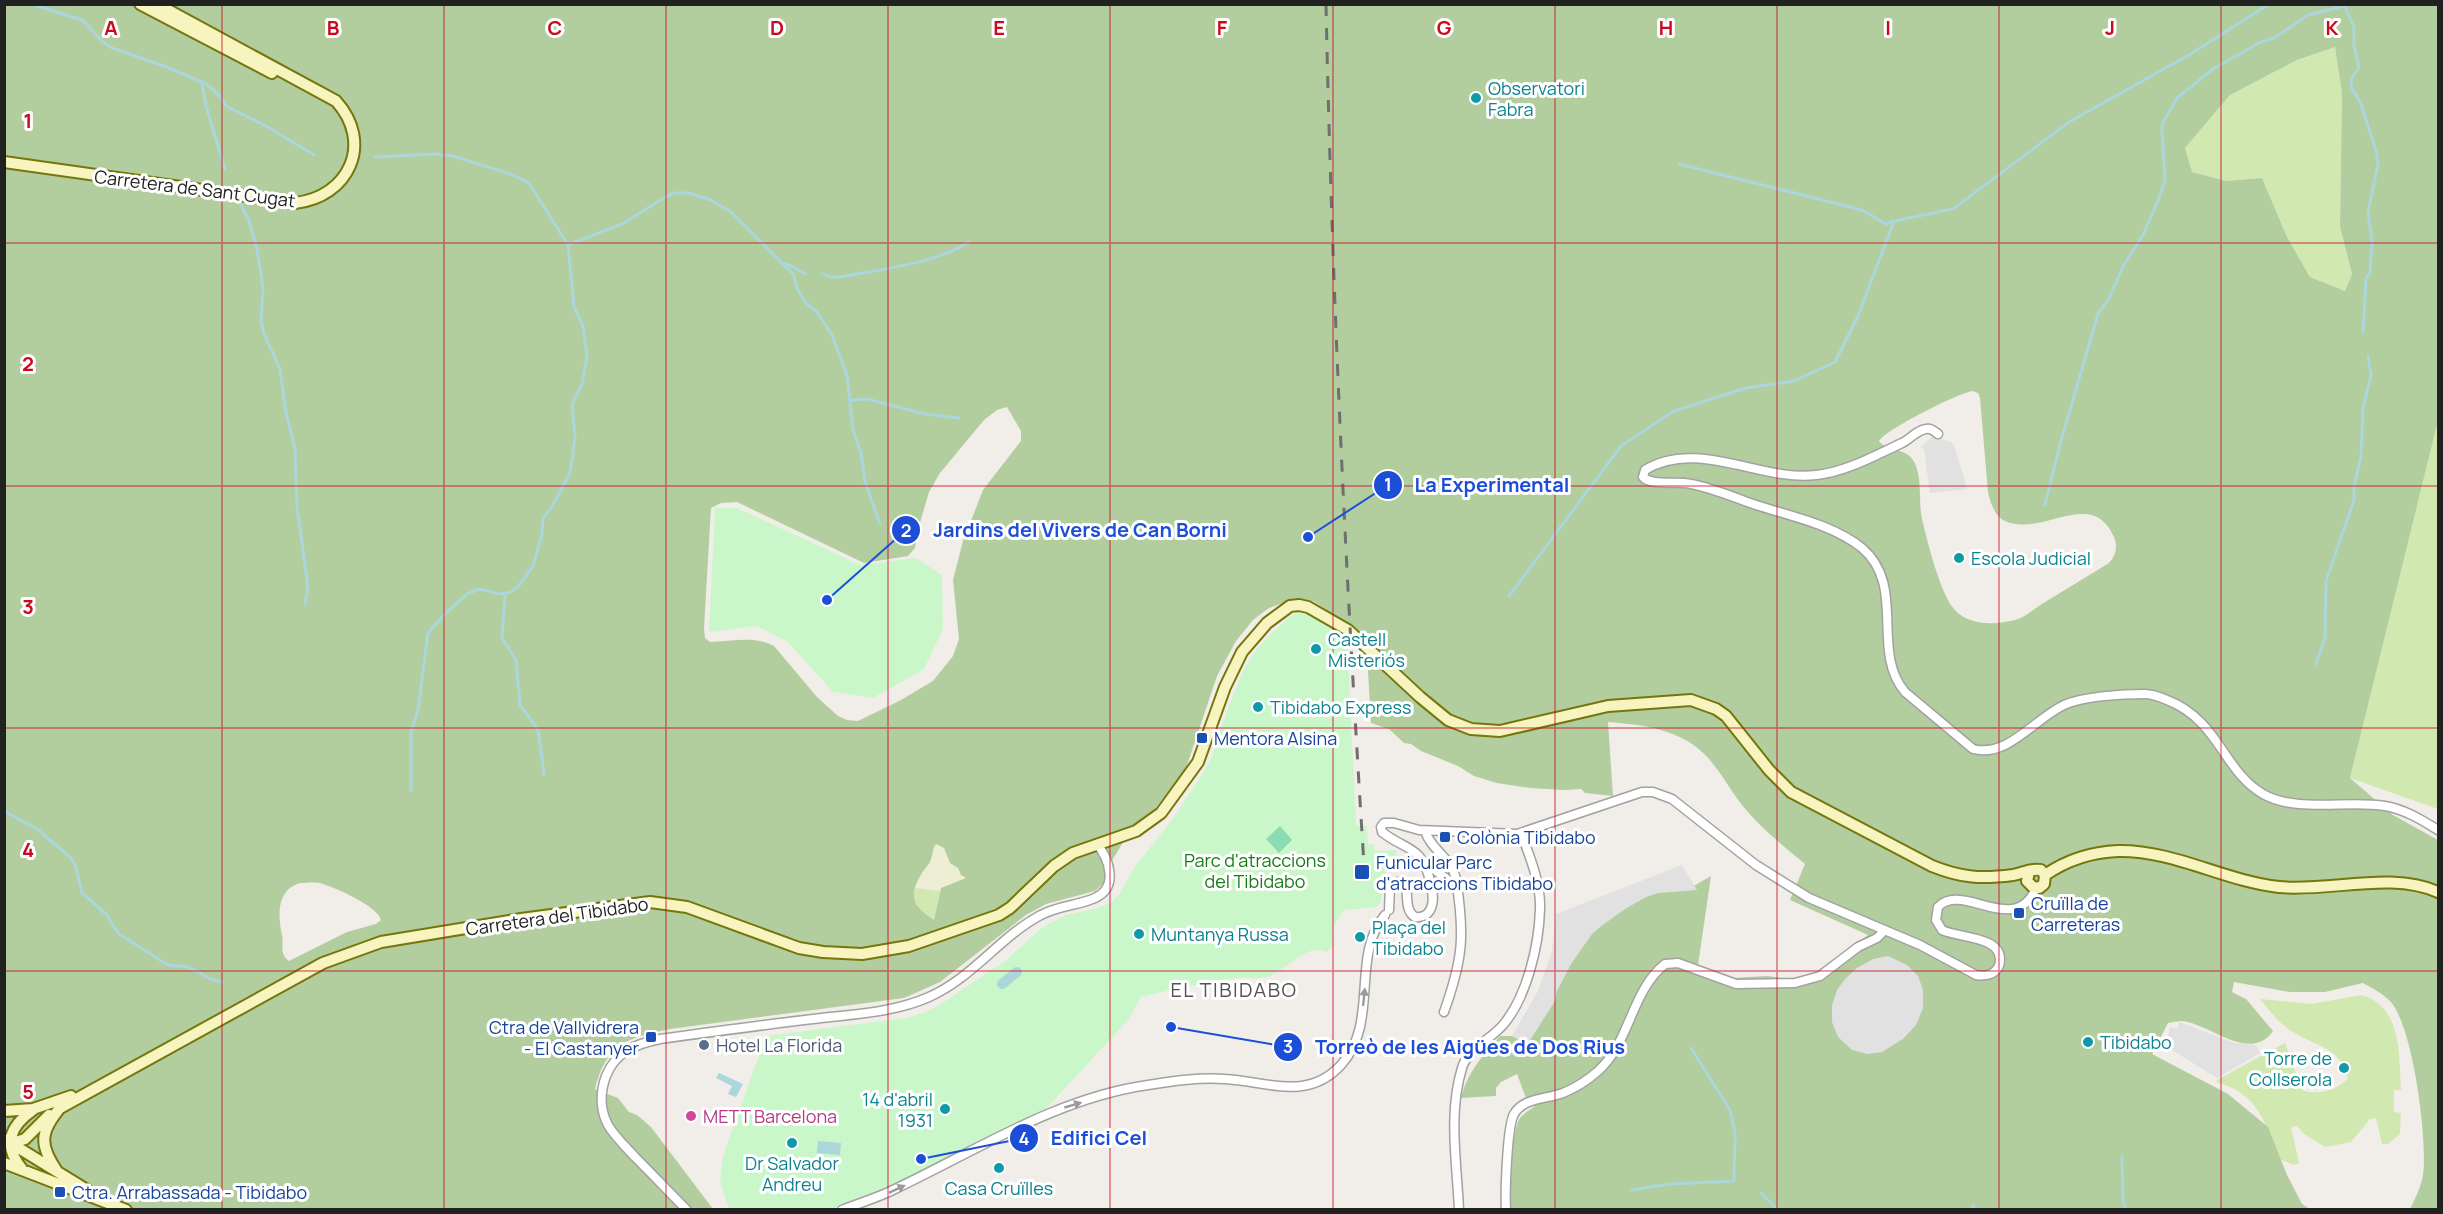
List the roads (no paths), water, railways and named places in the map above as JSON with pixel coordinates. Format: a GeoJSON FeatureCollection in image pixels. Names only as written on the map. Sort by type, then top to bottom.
{"type":"FeatureCollection","features":[{"type":"Feature","properties":{"kind":"street","name":"Carretera de Sant Cugat"},"geometry":{"type":"LineString","coordinates":[[4,156],[279,195],[313,194],[333,181],[342,166],[348,144],[345,126],[331,106],[140,4]]}},
{"type":"Feature","properties":{"kind":"street","name":"Carretera de Sant Cugat"},"geometry":{"type":"LineString","coordinates":[[4,162],[295,203],[316,199],[335,188],[351,164],[354,142],[348,118],[336,101],[157,4]]}},
{"type":"Feature","properties":{"kind":"street"},"geometry":{"type":"LineString","coordinates":[[1938,434],[1931,429],[1925,429],[1905,441],[1860,461],[1816,475],[1784,473],[1690,459],[1657,464],[1643,471],[1642,477],[1649,482],[1692,484],[1711,490],[1829,530],[1860,547],[1878,568],[1885,586],[1889,658],[1897,682],[1905,692],[1973,749],[1986,751],[2002,747],[2047,715],[2071,703],[2148,694],[2176,703],[2194,714],[2215,736],[2249,782],[2268,796],[2296,803],[2386,806],[2408,813],[2439,830]]}},
{"type":"Feature","properties":{"kind":"street","name":"Carretera del Tibidabo"},"geometry":{"type":"LineString","coordinates":[[97,1086],[323,963],[381,942],[541,916],[650,902],[687,908],[799,948],[843,953],[878,952],[909,946],[999,915],[1021,899],[1054,866],[1073,853],[1141,828],[1156,819],[1169,805],[1198,762],[1225,687],[1242,652],[1274,617],[1290,606],[1299,605],[1308,607],[1348,630],[1439,714],[1458,725],[1478,730],[1500,731],[1608,706],[1691,700],[1716,708],[1726,716],[1769,771],[1791,792],[1932,866],[1976,878],[2029,872]]}},
{"type":"Feature","properties":{"kind":"street"},"geometry":{"type":"LineString","coordinates":[[1456,879],[1449,881],[1402,843],[1385,835],[1381,827],[1389,822],[1425,831],[1521,833],[1630,795],[1647,792],[1659,794],[1686,808],[1717,837],[1755,865],[1809,898],[1934,951],[1971,973],[1987,976],[1995,972],[2000,965],[1997,948],[1985,941],[1942,930],[1936,920],[1936,911],[1942,904],[1952,900],[1996,908],[2018,908],[2029,901],[2036,888],[2044,884],[2045,875]]}},
{"type":"Feature","properties":{"kind":"street"},"geometry":{"type":"LineString","coordinates":[[1425,831],[1427,838],[1453,867],[1462,919],[1462,946],[1458,974],[1444,1012]]}},
{"type":"Feature","properties":{"kind":"street"},"geometry":{"type":"LineString","coordinates":[[1459,1209],[1454,1110],[1462,1066],[1471,1054],[1503,1024],[1524,988],[1533,960],[1540,908],[1536,880],[1521,833]]}},
{"type":"Feature","properties":{"kind":"street"},"geometry":{"type":"LineString","coordinates":[[687,1209],[608,1125],[602,1108],[602,1090],[608,1072],[618,1057],[633,1046],[660,1039],[883,1011],[929,997],[959,979],[1034,918],[1050,910],[1098,896],[1108,882],[1110,871],[1107,858],[1097,843]]}},
{"type":"Feature","properties":{"kind":"street"},"geometry":{"type":"LineString","coordinates":[[2045,875],[2064,863],[2089,855],[2118,851],[2142,851],[2279,887],[2393,883],[2421,886],[2439,892]]}},
{"type":"Feature","properties":{"kind":"street"},"geometry":{"type":"LineString","coordinates":[[842,1209],[890,1192],[1060,1108],[1117,1092],[1146,1085],[1211,1078],[1278,1088],[1318,1081],[1340,1066],[1356,1042],[1362,1023],[1373,936],[1378,924],[1387,913],[1390,887],[1397,882],[1406,886],[1410,914],[1420,918],[1430,912],[1433,899],[1425,861]]}},
{"type":"Feature","properties":{"kind":"street"},"geometry":{"type":"LineString","coordinates":[[2036,888],[2028,884],[2029,872],[2038,869],[2045,875]]}},
{"type":"Feature","properties":{"kind":"street"},"geometry":{"type":"LineString","coordinates":[[1506,1209],[1509,1140],[1515,1113],[1524,1104],[1573,1088],[1606,1064],[1647,984],[1665,964],[1678,963],[1736,984],[1795,983],[1820,976],[1858,947],[1878,938],[1884,931]]}},
{"type":"Feature","properties":{"kind":"street"},"geometry":{"type":"LineString","coordinates":[[7,1143],[20,1142],[25,1139],[46,1118],[97,1086]]}},
{"type":"Feature","properties":{"kind":"street"},"geometry":{"type":"LineString","coordinates":[[4,1111],[33,1110],[97,1086]]}},
{"type":"Feature","properties":{"kind":"street"},"geometry":{"type":"LineString","coordinates":[[57,1171],[46,1151],[44,1137],[47,1124],[60,1108]]}},
{"type":"Feature","properties":{"kind":"street"},"geometry":{"type":"LineString","coordinates":[[7,1143],[16,1125],[33,1110]]}},
{"type":"Feature","properties":{"kind":"street"},"geometry":{"type":"LineString","coordinates":[[7,1143],[23,1170]]}},
{"type":"Feature","properties":{"kind":"street"},"geometry":{"type":"LineString","coordinates":[[7,1143],[105,1201]]}},
{"type":"Feature","properties":{"kind":"street"},"geometry":{"type":"LineString","coordinates":[[4,1163],[126,1209]]}},
{"type":"Feature","properties":{"kind":"water"},"geometry":{"type":"Polygon","coordinates":[[[719,1073],[743,1084],[736,1097],[728,1094],[732,1086],[716,1078],[719,1073]]]}},
{"type":"Feature","properties":{"kind":"water"},"geometry":{"type":"Polygon","coordinates":[[[818,1141],[841,1143],[840,1155],[817,1153],[818,1141]]]}},
{"type":"Feature","properties":{"kind":"waterway"},"geometry":{"type":"LineString","coordinates":[[31,4],[82,20],[112,48],[167,67],[206,84],[220,96],[226,106],[266,126],[314,155]]}},
{"type":"Feature","properties":{"kind":"waterway"},"geometry":{"type":"LineString","coordinates":[[1509,596],[1621,446],[1674,411],[1746,388],[1794,381],[1835,362],[1858,316],[1894,221],[1953,209],[2069,122],[2189,55],[2269,4]]}},
{"type":"Feature","properties":{"kind":"waterway"},"geometry":{"type":"LineString","coordinates":[[2344,5],[2354,27],[2354,45],[2359,67],[2352,78],[2351,87],[2361,104],[2378,164],[2368,212],[2372,241],[2370,273],[2366,278],[2363,332]]}},
{"type":"Feature","properties":{"kind":"waterway"},"geometry":{"type":"LineString","coordinates":[[2045,505],[2098,314],[2143,235],[2165,180],[2163,122],[2177,98],[2213,69],[2261,42],[2276,37],[2308,15],[2344,6]]}},
{"type":"Feature","properties":{"kind":"waterway"},"geometry":{"type":"LineString","coordinates":[[202,83],[206,106],[225,169]]}},
{"type":"Feature","properties":{"kind":"waterway"},"geometry":{"type":"LineString","coordinates":[[375,157],[435,154],[453,156],[513,175],[529,183],[568,245],[624,223],[674,193],[689,193],[711,200],[731,212],[794,275],[797,288],[805,302],[817,312],[832,335],[847,375],[853,430],[861,453],[865,482],[880,524]]}},
{"type":"Feature","properties":{"kind":"waterway"},"geometry":{"type":"LineString","coordinates":[[1679,164],[1862,210],[1886,224],[1894,221]]}},
{"type":"Feature","properties":{"kind":"waterway"},"geometry":{"type":"LineString","coordinates":[[241,205],[249,221],[257,249],[263,288],[261,321],[264,334],[280,369],[286,413],[295,449],[297,506],[308,588],[305,604]]}},
{"type":"Feature","properties":{"kind":"waterway"},"geometry":{"type":"LineString","coordinates":[[822,273],[830,277],[840,277],[907,265],[941,255],[968,242]]}},
{"type":"Feature","properties":{"kind":"waterway"},"geometry":{"type":"LineString","coordinates":[[411,791],[411,732],[418,710],[428,633],[467,594],[479,589],[500,594],[517,588],[533,566],[542,534],[543,518],[553,505],[570,473],[575,437],[572,404],[582,384],[587,356],[583,326],[574,307],[568,245]]}},
{"type":"Feature","properties":{"kind":"waterway"},"geometry":{"type":"LineString","coordinates":[[781,263],[806,274]]}},
{"type":"Feature","properties":{"kind":"waterway"},"geometry":{"type":"LineString","coordinates":[[2316,664],[2325,638],[2326,581],[2354,500],[2354,486],[2361,457],[2363,408],[2371,375],[2368,356]]}},
{"type":"Feature","properties":{"kind":"waterway"},"geometry":{"type":"LineString","coordinates":[[852,400],[867,399],[925,414],[959,418]]}},
{"type":"Feature","properties":{"kind":"waterway"},"geometry":{"type":"LineString","coordinates":[[505,594],[502,638],[516,660],[520,705],[539,734],[544,775]]}},
{"type":"Feature","properties":{"kind":"waterway"},"geometry":{"type":"LineString","coordinates":[[4,811],[37,829],[70,857],[75,864],[82,893],[106,914],[118,933],[166,964],[187,967],[222,982]]}},
{"type":"Feature","properties":{"kind":"waterway"},"geometry":{"type":"LineString","coordinates":[[1002,984],[1017,972]]}},
{"type":"Feature","properties":{"kind":"waterway"},"geometry":{"type":"LineString","coordinates":[[1631,1190],[1670,1184],[1734,1181],[1735,1133],[1730,1110],[1691,1048]]}},
{"type":"Feature","properties":{"kind":"waterway"},"geometry":{"type":"LineString","coordinates":[[2122,1157],[2123,1201],[2126,1210]]}},
{"type":"Feature","properties":{"kind":"waterway"},"geometry":{"type":"LineString","coordinates":[[1761,1193],[1778,1210]]}},
{"type":"Feature","properties":{"kind":"waterway"},"geometry":{"type":"LineString","coordinates":[[1971,1210],[1974,1205]]}},
{"type":"Feature","properties":{"kind":"railway"},"geometry":{"type":"LineString","coordinates":[[1326,4],[1340,435],[1364,865]]}},
{"type":"Feature","properties":{"kind":"place","name":"Observatori Fabra"},"geometry":{"type":"Point","coordinates":[1476,98]}},
{"type":"Feature","properties":{"kind":"place","name":"La Experimental"},"geometry":{"type":"Point","coordinates":[1308,537]}},
{"type":"Feature","properties":{"kind":"place","name":"Escola Judicial"},"geometry":{"type":"Point","coordinates":[1959,558]}},
{"type":"Feature","properties":{"kind":"place","name":"Jardins del Vivers de Can Borni"},"geometry":{"type":"Point","coordinates":[827,600]}},
{"type":"Feature","properties":{"kind":"place","name":"Castell Misteriós"},"geometry":{"type":"Point","coordinates":[1316,649]}},
{"type":"Feature","properties":{"kind":"place","name":"Tibidabo Express"},"geometry":{"type":"Point","coordinates":[1258,707]}},
{"type":"Feature","properties":{"kind":"place","name":"Mentora Alsina"},"geometry":{"type":"Point","coordinates":[1202,738]}},
{"type":"Feature","properties":{"kind":"place","name":"Colònia Tibidabo"},"geometry":{"type":"Point","coordinates":[1445,837]}},
{"type":"Feature","properties":{"kind":"place","name":"Funicular Parc d'atraccions Tibidabo"},"geometry":{"type":"Point","coordinates":[1362,872]}},
{"type":"Feature","properties":{"kind":"place","name":"Cruïlla de Carreteras"},"geometry":{"type":"Point","coordinates":[2019,913]}},
{"type":"Feature","properties":{"kind":"place","name":"Muntanya Russa"},"geometry":{"type":"Point","coordinates":[1139,934]}},
{"type":"Feature","properties":{"kind":"place","name":"Plaça del Tibidabo"},"geometry":{"type":"Point","coordinates":[1360,937]}},
{"type":"Feature","properties":{"kind":"place","name":"Torreò de les Aigües de Dos Rius"},"geometry":{"type":"Point","coordinates":[1171,1027]}},
{"type":"Feature","properties":{"kind":"place","name":"Ctra de Vallvidrera - El Castanyer"},"geometry":{"type":"Point","coordinates":[651,1037]}},
{"type":"Feature","properties":{"kind":"place","name":"Tibidabo"},"geometry":{"type":"Point","coordinates":[2088,1042]}},
{"type":"Feature","properties":{"kind":"place","name":"Hotel La Florida"},"geometry":{"type":"Point","coordinates":[704,1045]}},
{"type":"Feature","properties":{"kind":"place","name":"Torre de Collserola"},"geometry":{"type":"Point","coordinates":[2344,1068]}},
{"type":"Feature","properties":{"kind":"place","name":"14 d'abril 1931"},"geometry":{"type":"Point","coordinates":[945,1109]}},
{"type":"Feature","properties":{"kind":"place","name":"METT Barcelona"},"geometry":{"type":"Point","coordinates":[691,1116]}},
{"type":"Feature","properties":{"kind":"place","name":"Dr Salvador Andreu"},"geometry":{"type":"Point","coordinates":[792,1143]}},
{"type":"Feature","properties":{"kind":"place","name":"Edifici Cel"},"geometry":{"type":"Point","coordinates":[921,1159]}},
{"type":"Feature","properties":{"kind":"place","name":"Casa Cruïlles"},"geometry":{"type":"Point","coordinates":[999,1168]}},
{"type":"Feature","properties":{"kind":"place","name":"Ctra. Arrabassada - Tibidabo"},"geometry":{"type":"Point","coordinates":[60,1192]}},
{"type":"Feature","properties":{"kind":"district","name":"EL TIBIDABO"},"geometry":{"type":"Point","coordinates":[1234,989]}},
{"type":"Feature","properties":{"kind":"park label","name":"Parc d'atraccions del Tibidabo"},"geometry":{"type":"Point","coordinates":[1255,870]}}]}
